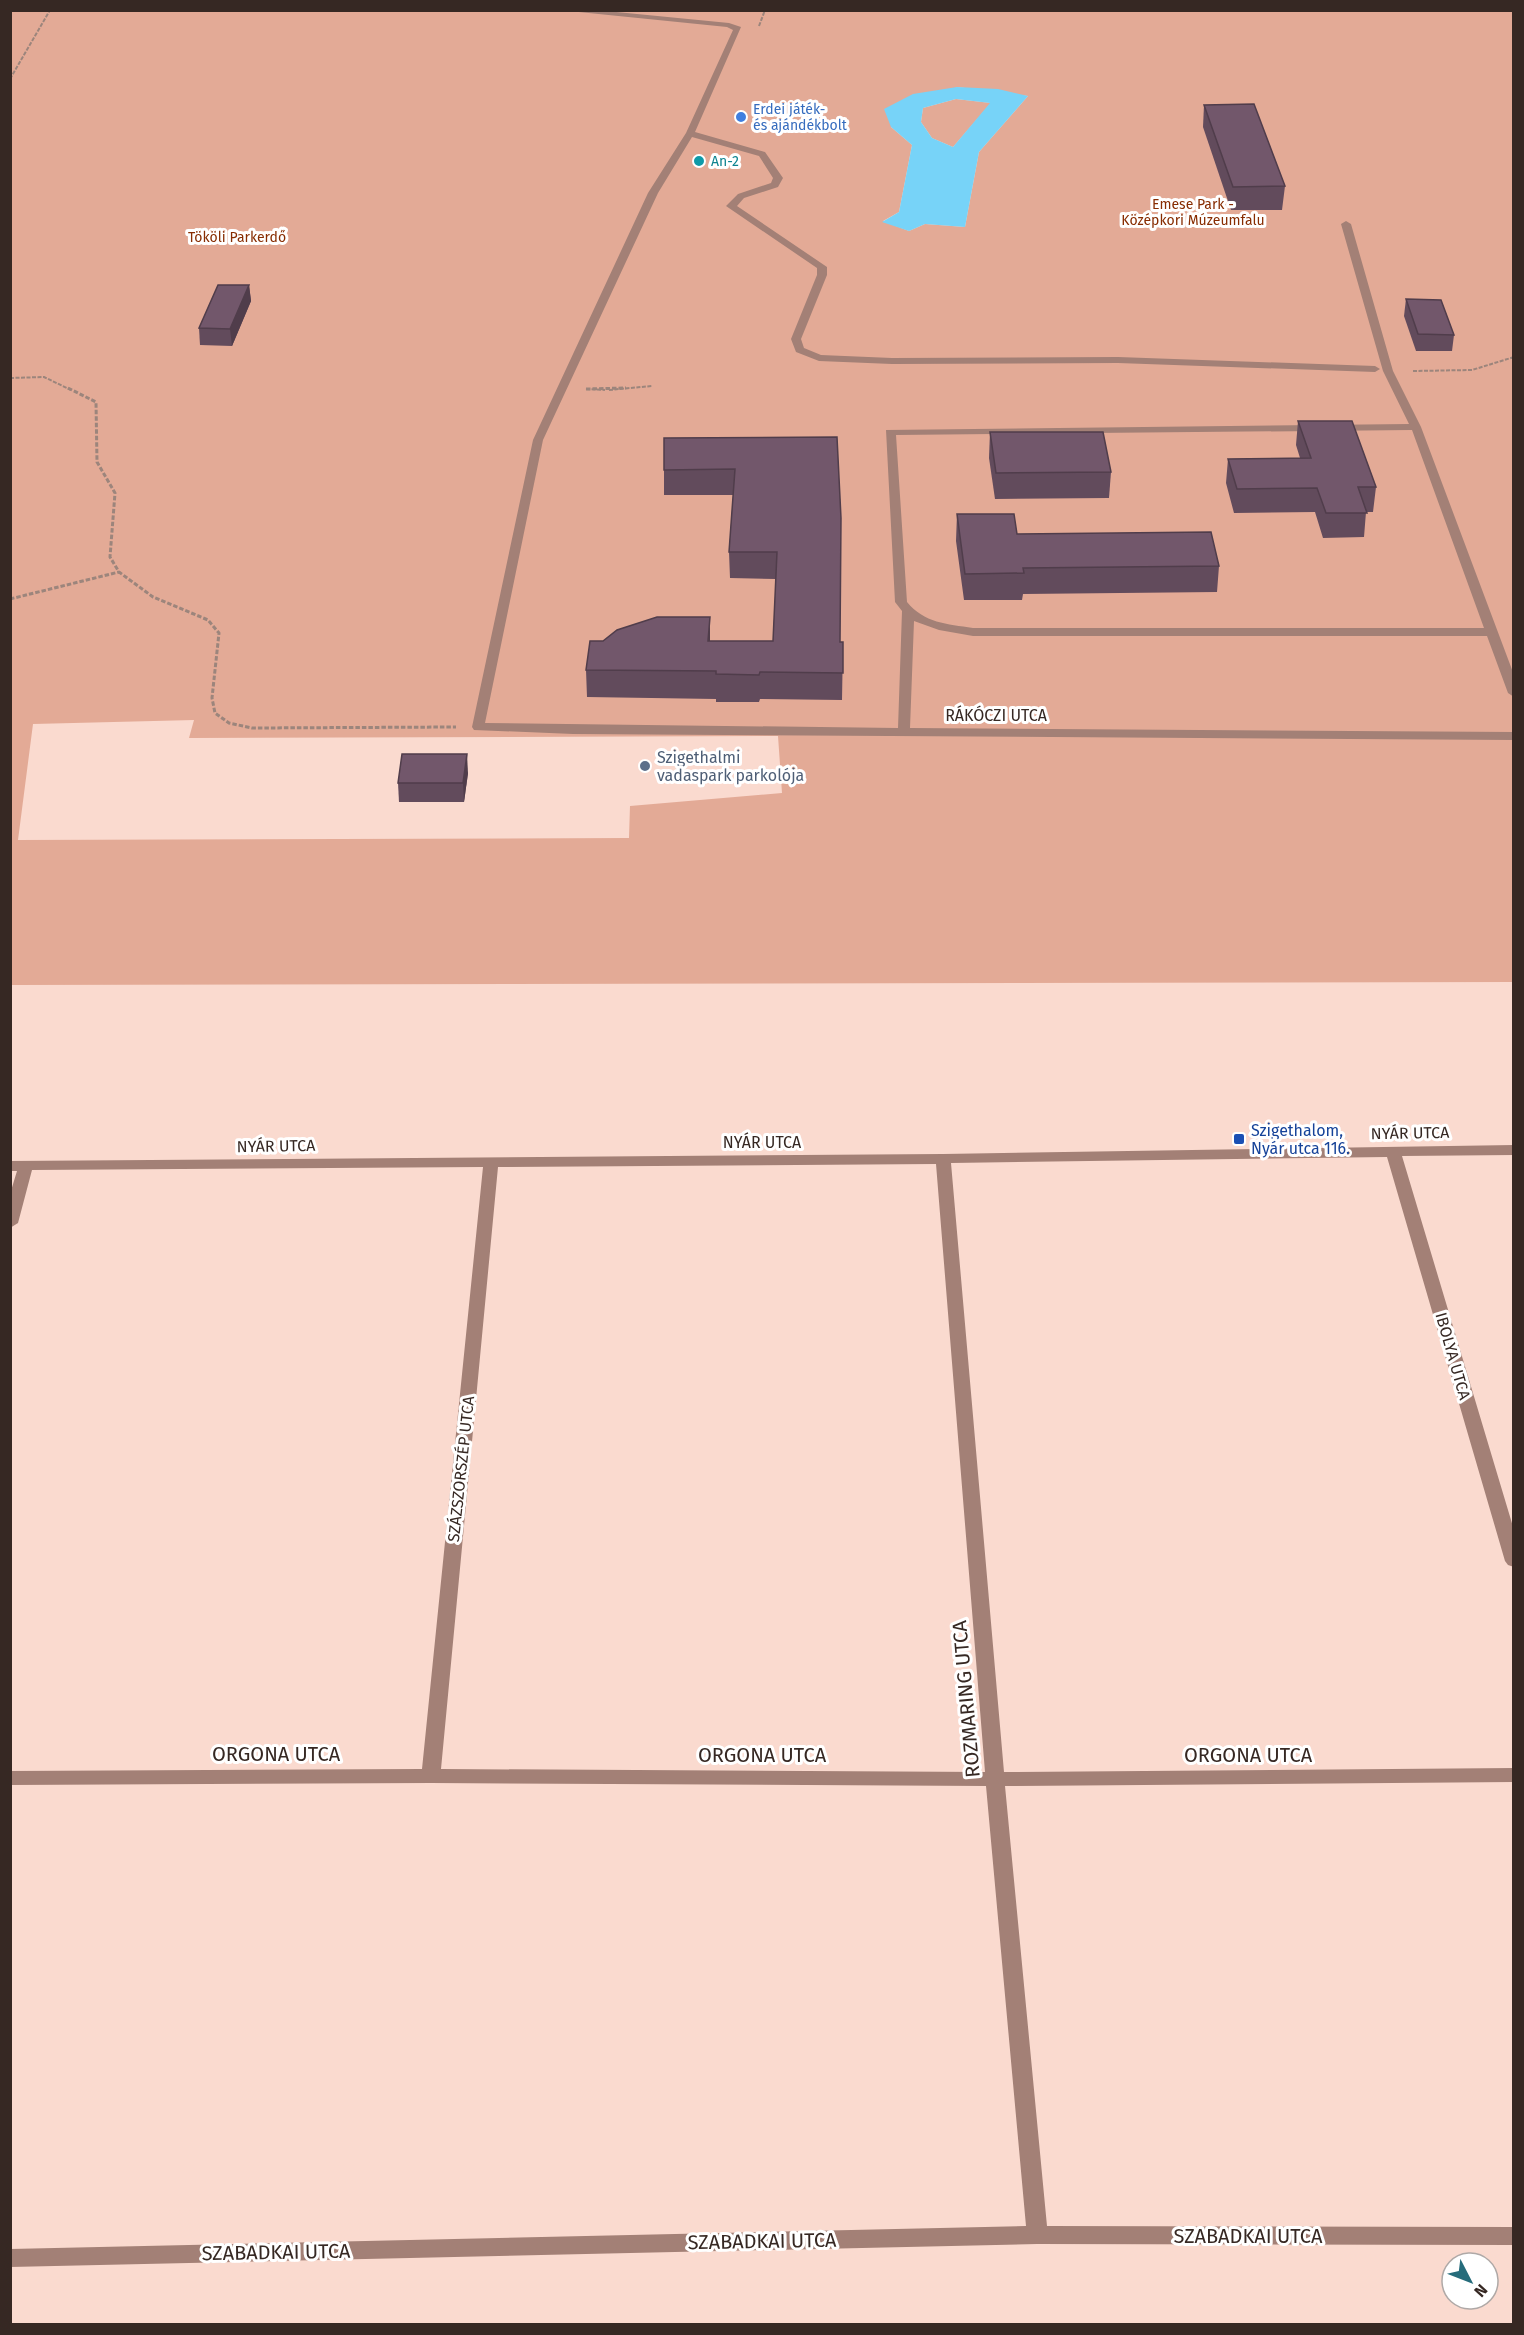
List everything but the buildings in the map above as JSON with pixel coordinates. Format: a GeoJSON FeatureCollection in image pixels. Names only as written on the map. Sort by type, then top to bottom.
{"type":"FeatureCollection","features":[{"type":"Feature","properties":{"kind":"street"},"geometry":{"type":"LineString","coordinates":[[478,727],[537,440],[606,298],[652,193],[690,133],[738,29],[729,25],[563,10]]}},
{"type":"Feature","properties":{"kind":"street"},"geometry":{"type":"LineString","coordinates":[[690,133],[762,154],[778,178],[775,185],[741,196],[731,206],[822,267],[822,275],[796,339],[800,350],[819,358],[892,361],[1118,360],[1375,369]]}},
{"type":"Feature","properties":{"kind":"street"},"geometry":{"type":"LineString","coordinates":[[1346,225],[1388,371],[1416,427],[1514,693]]}},
{"type":"Feature","properties":{"kind":"street"},"geometry":{"type":"LineString","coordinates":[[1416,427],[890,432],[901,602],[913,617],[939,626],[973,632],[1492,632]]}},
{"type":"Feature","properties":{"kind":"street"},"geometry":{"type":"LineString","coordinates":[[904,731],[908,610]]}},
{"type":"Feature","properties":{"kind":"street","name":"RÁKÓCZI UTCA"},"geometry":{"type":"LineString","coordinates":[[478,727],[573,730],[1514,736]]}},
{"type":"Feature","properties":{"kind":"street","name":"NYÁR UTCA"},"geometry":{"type":"LineString","coordinates":[[18,1166],[943,1159],[1514,1150]]}},
{"type":"Feature","properties":{"kind":"street","name":"IBOLYA UTCA"},"geometry":{"type":"LineString","coordinates":[[1393,1151],[1514,1561]]}},
{"type":"Feature","properties":{"kind":"street","name":"ROZMARING UTCA"},"geometry":{"type":"LineString","coordinates":[[943,1159],[995,1779],[1037,2235]]}},
{"type":"Feature","properties":{"kind":"street","name":"SZÁZSZORSZÉP UTCA"},"geometry":{"type":"LineString","coordinates":[[431,1776],[492,1162]]}},
{"type":"Feature","properties":{"kind":"street"},"geometry":{"type":"LineString","coordinates":[[10,1223],[18,1166]]}},
{"type":"Feature","properties":{"kind":"street","name":"ORGONA UTCA"},"geometry":{"type":"LineString","coordinates":[[10,1778],[431,1776],[995,1779],[1514,1776]]}},
{"type":"Feature","properties":{"kind":"street","name":"SZABADKAI UTCA"},"geometry":{"type":"LineString","coordinates":[[10,2258],[1037,2235],[1514,2236]]}},
{"type":"Feature","properties":{"kind":"path"},"geometry":{"type":"LineString","coordinates":[[10,79],[50,10]]}},
{"type":"Feature","properties":{"kind":"path"},"geometry":{"type":"LineString","coordinates":[[1388,371],[1472,370],[1514,357]]}},
{"type":"Feature","properties":{"kind":"path"},"geometry":{"type":"LineString","coordinates":[[10,378],[44,377],[96,402],[97,462],[115,493],[110,557],[119,572],[153,597],[208,620],[219,633],[212,698],[215,713],[229,723],[252,728],[478,727]]}},
{"type":"Feature","properties":{"kind":"path"},"geometry":{"type":"LineString","coordinates":[[562,387],[608,390],[652,387]]}},
{"type":"Feature","properties":{"kind":"path"},"geometry":{"type":"LineString","coordinates":[[10,599],[119,572]]}},
{"type":"Feature","properties":{"kind":"green space"},"geometry":{"type":"Polygon","coordinates":[[[10,11],[1513,11],[1513,982],[11,985],[10,11]],[[957,87],[891,127],[912,145],[899,212],[883,221],[909,231],[925,224],[965,227],[979,152],[1028,96],[957,87]],[[194,720],[33,724],[18,840],[629,838],[630,806],[782,793],[778,736],[189,738],[194,720]]]}},
{"type":"Feature","properties":{"kind":"green space"},"geometry":{"type":"Polygon","coordinates":[[[956,99],[991,103],[953,147],[932,138],[921,122],[923,108],[956,99]]]}},
{"type":"Feature","properties":{"kind":"water"},"geometry":{"type":"Polygon","coordinates":[[[957,87],[998,89],[1028,96],[979,152],[965,227],[925,224],[909,231],[882,222],[899,212],[912,145],[891,127],[884,109],[913,94],[957,87]],[[956,99],[923,108],[921,122],[932,138],[953,147],[990,103],[956,99]]]}},
{"type":"Feature","properties":{"kind":"place","name":"Erdei játék- és ajándékbolt"},"geometry":{"type":"Point","coordinates":[741,117]}},
{"type":"Feature","properties":{"kind":"place","name":"An-2"},"geometry":{"type":"Point","coordinates":[699,161]}},
{"type":"Feature","properties":{"kind":"place","name":"Szigethalmi vadaspark parkolója"},"geometry":{"type":"Point","coordinates":[645,766]}},
{"type":"Feature","properties":{"kind":"place","name":"Szigethalom, Nyár utca 116."},"geometry":{"type":"Point","coordinates":[1239,1139]}},
{"type":"Feature","properties":{"kind":"park label","name":"Emese Park - Középkori Múzeumfalu"},"geometry":{"type":"Point","coordinates":[1193,212]}},
{"type":"Feature","properties":{"kind":"park label","name":"Tököli Parkerdő"},"geometry":{"type":"Point","coordinates":[237,237]}}]}
